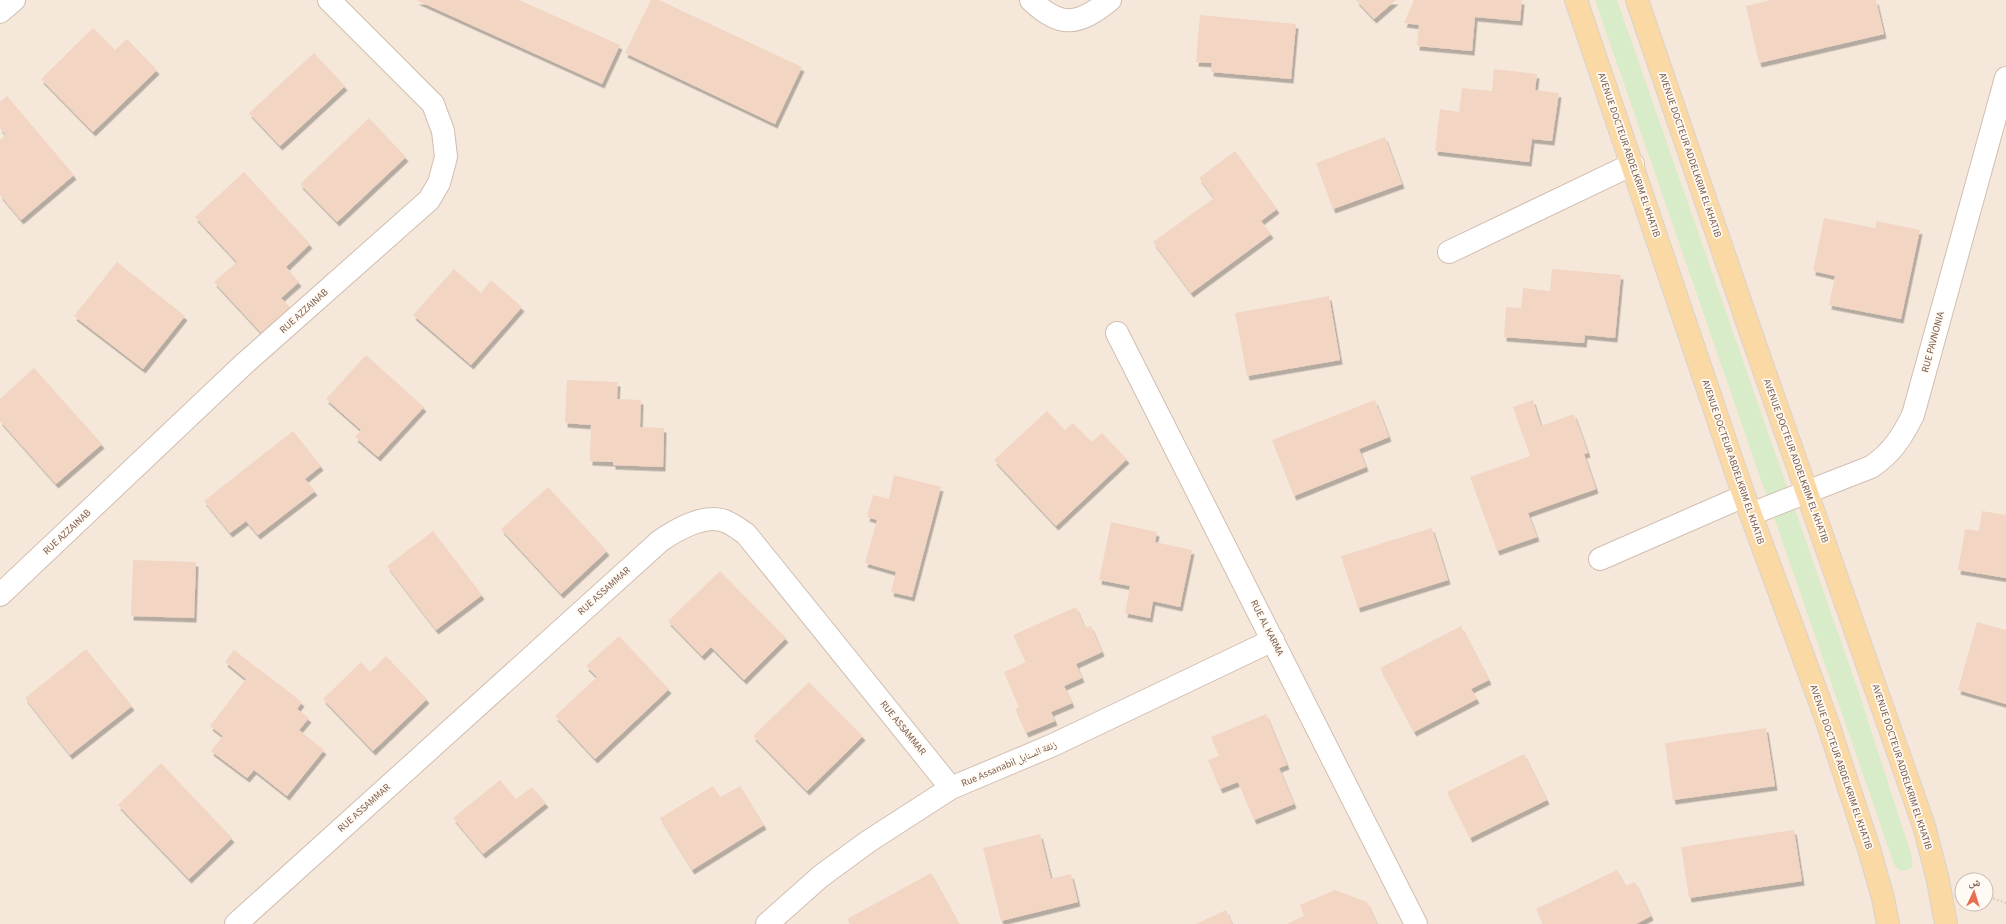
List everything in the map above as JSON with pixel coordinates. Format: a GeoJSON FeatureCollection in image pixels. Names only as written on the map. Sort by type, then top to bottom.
{"type":"FeatureCollection","features":[{"type":"Feature","properties":{"kind":"main road","name":"AVENUE DOCTEUR ABDELKRIM EL KHATIB"},"geometry":{"type":"LineString","coordinates":[[1576,0],[1748,505],[1827,721],[1869,849],[1883,898],[1888,924]]}},
{"type":"Feature","properties":{"kind":"main road","name":"AVENUE DOCTEUR ADDELKRIM EL KHATIB"},"geometry":{"type":"LineString","coordinates":[[1637,0],[1752,336],[1924,826],[1938,880],[1946,924]]}},
{"type":"Feature","properties":{"kind":"street"},"geometry":{"type":"LineString","coordinates":[[0,12],[14,0]]}},
{"type":"Feature","properties":{"kind":"street","name":"RUE AZZAINAB"},"geometry":{"type":"LineString","coordinates":[[0,596],[244,364],[429,200],[439,183],[446,157],[443,131],[433,104],[329,0]]}},
{"type":"Feature","properties":{"kind":"street"},"geometry":{"type":"LineString","coordinates":[[1031,0],[1045,13],[1057,19],[1068,20],[1082,18],[1095,12],[1110,0]]}},
{"type":"Feature","properties":{"kind":"street","name":"RUE PAVNONIA"},"geometry":{"type":"LineString","coordinates":[[1600,559],[1748,505],[1808,492],[1871,467],[1885,458],[1895,447],[1905,432],[1913,415],[2006,78]]}},
{"type":"Feature","properties":{"kind":"street"},"geometry":{"type":"LineString","coordinates":[[1449,252],[1633,164]]}},
{"type":"Feature","properties":{"kind":"street","name":"RUE AL KARMA"},"geometry":{"type":"LineString","coordinates":[[1117,333],[1416,924]]}},
{"type":"Feature","properties":{"kind":"street","name":"RUE ASSAMMAR"},"geometry":{"type":"LineString","coordinates":[[236,924],[660,541],[675,530],[691,524],[709,520],[726,521],[746,534],[952,788]]}},
{"type":"Feature","properties":{"kind":"street","name":"Rue Assanabil زنقة السنابل"},"geometry":{"type":"LineString","coordinates":[[767,924],[827,872],[869,841],[952,788],[1053,745],[1273,640]]}},
{"type":"Feature","properties":{"kind":"path"},"geometry":{"type":"LineString","coordinates":[[1994,899],[2006,903]]}},
{"type":"Feature","properties":{"kind":"shaded area"},"geometry":{"type":"Polygon","coordinates":[[[0,0],[2006,0],[2006,924],[0,924],[0,0]]]}},
{"type":"Feature","properties":{"kind":"green space"},"geometry":{"type":"Polygon","coordinates":[[[1595,0],[1617,0],[1859,693],[1912,857],[1912,867],[1907,870],[1902,871],[1894,864],[1595,0]]]}},
{"type":"Feature","properties":{"kind":"building"},"geometry":{"type":"Polygon","coordinates":[[[416,0],[519,0],[620,45],[602,84],[416,0]]]}},
{"type":"Feature","properties":{"kind":"building"},"geometry":{"type":"Polygon","coordinates":[[[651,0],[659,0],[802,67],[775,124],[625,53],[651,0]]]}},
{"type":"Feature","properties":{"kind":"building"},"geometry":{"type":"Polygon","coordinates":[[[1356,0],[1396,0],[1374,19],[1356,0]]]}},
{"type":"Feature","properties":{"kind":"building"},"geometry":{"type":"Polygon","coordinates":[[[1414,0],[1522,0],[1520,21],[1475,17],[1472,51],[1417,46],[1419,25],[1404,23],[1414,0]]]}},
{"type":"Feature","properties":{"kind":"building"},"geometry":{"type":"Polygon","coordinates":[[[1771,0],[1876,0],[1884,34],[1759,63],[1746,6],[1771,0]]]}},
{"type":"Feature","properties":{"kind":"building"},"geometry":{"type":"Polygon","coordinates":[[[1200,15],[1296,24],[1291,79],[1211,72],[1212,63],[1196,62],[1200,15]]]}},
{"type":"Feature","properties":{"kind":"building"},"geometry":{"type":"Polygon","coordinates":[[[93,28],[115,50],[127,39],[157,70],[93,132],[41,79],[93,28]]]}},
{"type":"Feature","properties":{"kind":"building"},"geometry":{"type":"Polygon","coordinates":[[[314,53],[345,86],[280,146],[249,113],[314,53]]]}},
{"type":"Feature","properties":{"kind":"building"},"geometry":{"type":"Polygon","coordinates":[[[1494,69],[1537,74],[1535,90],[1559,93],[1552,141],[1532,139],[1529,162],[1435,151],[1440,109],[1459,112],[1462,88],[1492,91],[1494,69]]]}},
{"type":"Feature","properties":{"kind":"building"},"geometry":{"type":"Polygon","coordinates":[[[7,96],[74,175],[21,220],[0,195],[0,140],[6,135],[0,128],[0,102],[7,96]]]}},
{"type":"Feature","properties":{"kind":"building"},"geometry":{"type":"Polygon","coordinates":[[[369,118],[406,157],[337,222],[300,184],[369,118]]]}},
{"type":"Feature","properties":{"kind":"building"},"geometry":{"type":"Polygon","coordinates":[[[1385,137],[1402,184],[1333,209],[1316,163],[1385,137]]]}},
{"type":"Feature","properties":{"kind":"building"},"geometry":{"type":"Polygon","coordinates":[[[1235,151],[1277,209],[1261,221],[1271,234],[1191,293],[1153,242],[1214,198],[1199,178],[1235,151]]]}},
{"type":"Feature","properties":{"kind":"building"},"geometry":{"type":"Polygon","coordinates":[[[244,172],[310,244],[286,267],[299,282],[281,298],[293,310],[265,337],[214,282],[237,262],[195,217],[244,172]]]}},
{"type":"Feature","properties":{"kind":"building"},"geometry":{"type":"Polygon","coordinates":[[[1824,218],[1875,228],[1877,221],[1920,230],[1901,319],[1829,305],[1835,276],[1813,271],[1824,218]]]}},
{"type":"Feature","properties":{"kind":"building"},"geometry":{"type":"Polygon","coordinates":[[[117,262],[185,316],[143,369],[74,316],[117,262]]]}},
{"type":"Feature","properties":{"kind":"building"},"geometry":{"type":"Polygon","coordinates":[[[454,269],[481,293],[491,280],[522,307],[471,365],[413,315],[454,269]]]}},
{"type":"Feature","properties":{"kind":"building"},"geometry":{"type":"Polygon","coordinates":[[[1552,269],[1621,275],[1615,338],[1585,335],[1584,343],[1504,337],[1506,307],[1521,308],[1523,288],[1550,291],[1552,269]]]}},
{"type":"Feature","properties":{"kind":"building"},"geometry":{"type":"Polygon","coordinates":[[[1329,296],[1340,360],[1247,376],[1235,313],[1329,296]]]}},
{"type":"Feature","properties":{"kind":"building"},"geometry":{"type":"Polygon","coordinates":[[[366,355],[424,407],[378,457],[355,437],[361,430],[326,399],[366,355]]]}},
{"type":"Feature","properties":{"kind":"building"},"geometry":{"type":"Polygon","coordinates":[[[34,368],[102,444],[56,484],[0,421],[0,399],[34,368]]]}},
{"type":"Feature","properties":{"kind":"building"},"geometry":{"type":"Polygon","coordinates":[[[567,380],[618,382],[617,399],[641,400],[640,427],[664,428],[663,467],[613,465],[613,462],[590,461],[591,425],[565,423],[567,380]]]}},
{"type":"Feature","properties":{"kind":"building"},"geometry":{"type":"Polygon","coordinates":[[[1375,400],[1389,437],[1359,449],[1366,467],[1294,496],[1272,440],[1375,400]]]}},
{"type":"Feature","properties":{"kind":"building"},"geometry":{"type":"Polygon","coordinates":[[[1533,400],[1541,426],[1574,414],[1588,453],[1584,454],[1596,489],[1528,513],[1537,537],[1497,551],[1470,477],[1530,456],[1513,407],[1533,400]]]}},
{"type":"Feature","properties":{"kind":"building"},"geometry":{"type":"Polygon","coordinates":[[[1047,411],[1065,430],[1073,423],[1092,442],[1102,433],[1127,459],[1056,526],[994,460],[1047,411]]]}},
{"type":"Feature","properties":{"kind":"building"},"geometry":{"type":"Polygon","coordinates":[[[293,431],[321,466],[305,479],[315,491],[258,535],[246,521],[230,533],[204,501],[293,431]]]}},
{"type":"Feature","properties":{"kind":"building"},"geometry":{"type":"Polygon","coordinates":[[[894,475],[941,487],[912,597],[891,592],[896,572],[865,563],[877,520],[867,517],[873,495],[889,499],[894,475]]]}},
{"type":"Feature","properties":{"kind":"building"},"geometry":{"type":"Polygon","coordinates":[[[548,487],[607,551],[561,594],[501,529],[548,487]]]}},
{"type":"Feature","properties":{"kind":"building"},"geometry":{"type":"Polygon","coordinates":[[[1982,511],[2006,515],[2006,578],[1958,570],[1965,529],[1979,531],[1982,511]]]}},
{"type":"Feature","properties":{"kind":"building"},"geometry":{"type":"Polygon","coordinates":[[[1111,522],[1157,532],[1155,542],[1192,550],[1180,607],[1153,601],[1150,618],[1125,613],[1130,586],[1099,580],[1111,522]]]}},
{"type":"Feature","properties":{"kind":"building"},"geometry":{"type":"Polygon","coordinates":[[[1432,528],[1448,580],[1358,608],[1341,556],[1432,528]]]}},
{"type":"Feature","properties":{"kind":"building"},"geometry":{"type":"Polygon","coordinates":[[[433,531],[482,595],[436,630],[387,566],[433,531]]]}},
{"type":"Feature","properties":{"kind":"building"},"geometry":{"type":"Polygon","coordinates":[[[133,560],[196,562],[194,618],[131,616],[133,560]]]}},
{"type":"Feature","properties":{"kind":"building"},"geometry":{"type":"Polygon","coordinates":[[[720,571],[786,638],[744,680],[711,647],[702,656],[668,621],[720,571]]]}},
{"type":"Feature","properties":{"kind":"building"},"geometry":{"type":"Polygon","coordinates":[[[1076,607],[1085,628],[1091,626],[1102,652],[1076,664],[1082,678],[1064,686],[1072,703],[1051,712],[1055,721],[1026,733],[1015,709],[1019,707],[1004,672],[1026,662],[1013,635],[1076,607]]]}},
{"type":"Feature","properties":{"kind":"building"},"geometry":{"type":"Polygon","coordinates":[[[1977,622],[2006,630],[2006,704],[1958,690],[1977,622]]]}},
{"type":"Feature","properties":{"kind":"building"},"geometry":{"type":"Polygon","coordinates":[[[1461,626],[1489,680],[1471,689],[1477,699],[1414,732],[1380,668],[1461,626]]]}},
{"type":"Feature","properties":{"kind":"building"},"geometry":{"type":"Polygon","coordinates":[[[619,636],[669,689],[595,759],[555,716],[597,677],[586,666],[619,636]]]}},
{"type":"Feature","properties":{"kind":"building"},"geometry":{"type":"Polygon","coordinates":[[[86,649],[132,706],[70,755],[25,698],[86,649]]]}},
{"type":"Feature","properties":{"kind":"building"},"geometry":{"type":"Polygon","coordinates":[[[234,650],[302,702],[297,709],[309,718],[299,730],[324,750],[287,796],[254,770],[247,778],[211,751],[223,736],[210,726],[246,679],[225,662],[234,650]]]}},
{"type":"Feature","properties":{"kind":"building"},"geometry":{"type":"Polygon","coordinates":[[[386,656],[427,699],[373,751],[323,699],[361,662],[370,672],[386,656]]]}},
{"type":"Feature","properties":{"kind":"building"},"geometry":{"type":"Polygon","coordinates":[[[809,682],[863,736],[807,791],[753,736],[809,682]]]}},
{"type":"Feature","properties":{"kind":"building"},"geometry":{"type":"Polygon","coordinates":[[[1266,714],[1287,765],[1279,768],[1294,804],[1254,820],[1238,782],[1220,789],[1208,760],[1219,756],[1211,737],[1266,714]]]}},
{"type":"Feature","properties":{"kind":"building"},"geometry":{"type":"Polygon","coordinates":[[[1766,728],[1775,786],[1673,800],[1665,743],[1766,728]]]}},
{"type":"Feature","properties":{"kind":"building"},"geometry":{"type":"Polygon","coordinates":[[[1524,754],[1547,800],[1470,838],[1447,792],[1524,754]]]}},
{"type":"Feature","properties":{"kind":"building"},"geometry":{"type":"Polygon","coordinates":[[[161,763],[232,838],[189,879],[118,805],[161,763]]]}},
{"type":"Feature","properties":{"kind":"building"},"geometry":{"type":"Polygon","coordinates":[[[500,780],[516,799],[532,787],[546,803],[483,854],[453,818],[500,780]]]}},
{"type":"Feature","properties":{"kind":"building"},"geometry":{"type":"Polygon","coordinates":[[[713,786],[720,797],[740,786],[764,825],[692,870],[660,818],[713,786]]]}},
{"type":"Feature","properties":{"kind":"building"},"geometry":{"type":"Polygon","coordinates":[[[1794,830],[1802,881],[1689,898],[1681,847],[1794,830]]]}},
{"type":"Feature","properties":{"kind":"building"},"geometry":{"type":"Polygon","coordinates":[[[1040,834],[1051,879],[1071,874],[1078,902],[1001,921],[983,848],[1040,834]]]}},
{"type":"Feature","properties":{"kind":"building"},"geometry":{"type":"Polygon","coordinates":[[[1617,870],[1625,886],[1635,882],[1651,916],[1636,924],[1543,924],[1536,909],[1617,870]]]}},
{"type":"Feature","properties":{"kind":"building"},"geometry":{"type":"Polygon","coordinates":[[[931,873],[959,924],[850,924],[847,919],[931,873]]]}},
{"type":"Feature","properties":{"kind":"building"},"geometry":{"type":"Polygon","coordinates":[[[1335,890],[1367,902],[1377,924],[1287,924],[1304,916],[1300,905],[1335,890]]]}},
{"type":"Feature","properties":{"kind":"building"},"geometry":{"type":"Polygon","coordinates":[[[1226,910],[1232,924],[1196,924],[1226,910]]]}}]}
